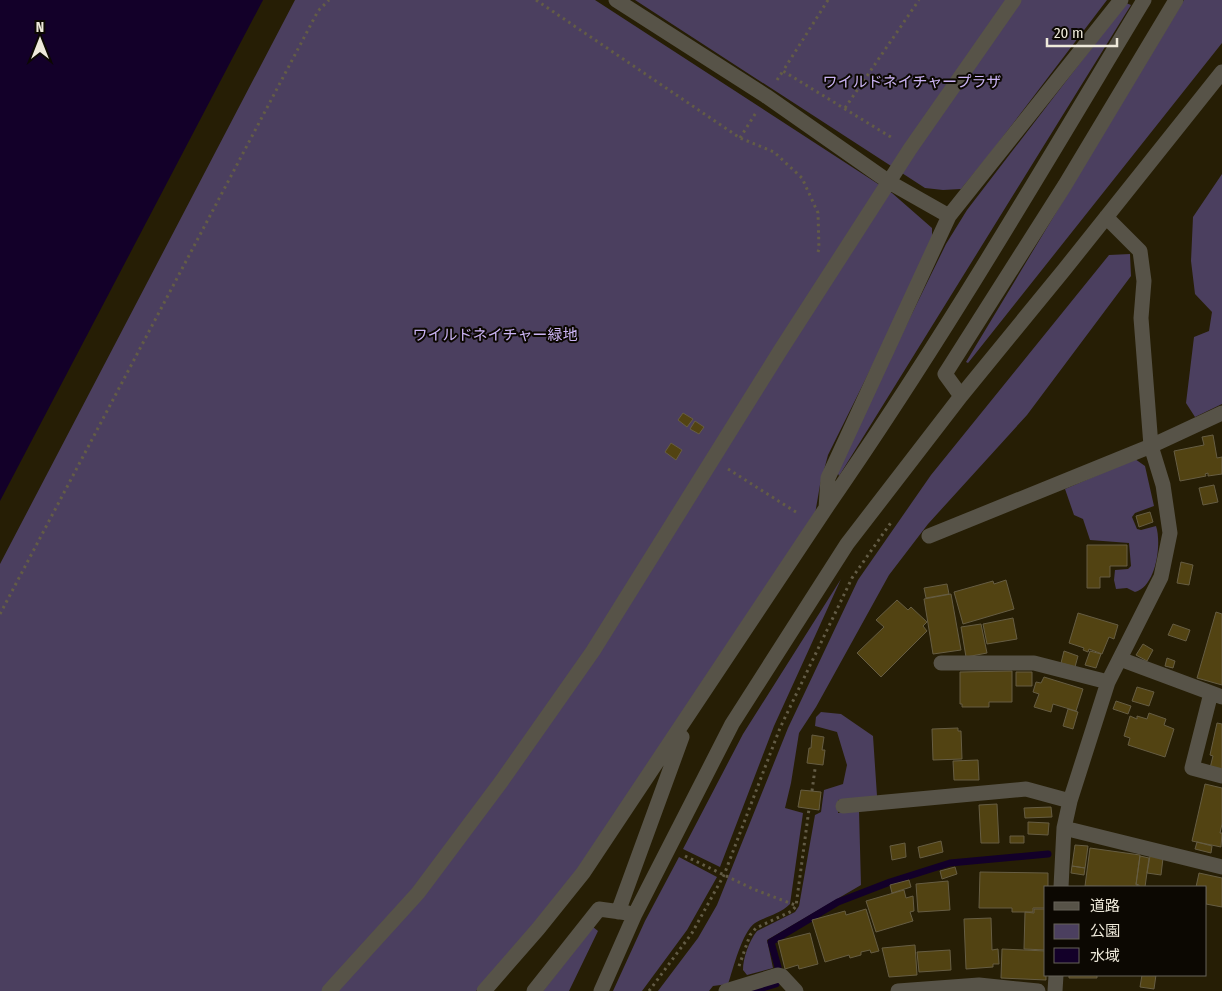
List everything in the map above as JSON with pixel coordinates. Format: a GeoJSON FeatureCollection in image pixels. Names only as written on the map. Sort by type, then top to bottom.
{"type":"FeatureCollection","features":[{"type":"Feature","properties":{"kind":"street"},"geometry":{"type":"LineString","coordinates":[[616,0],[766,96],[889,182],[949,216]]}},
{"type":"Feature","properties":{"kind":"street"},"geometry":{"type":"LineString","coordinates":[[329,991],[418,893],[501,782],[593,651],[712,459],[910,149],[1014,0]]}},
{"type":"Feature","properties":{"kind":"street"},"geometry":{"type":"LineString","coordinates":[[826,508],[828,478],[949,216],[1121,0]]}},
{"type":"Feature","properties":{"kind":"street"},"geometry":{"type":"LineString","coordinates":[[484,991],[538,930],[583,873],[860,459],[972,283],[1144,0]]}},
{"type":"Feature","properties":{"kind":"street"},"geometry":{"type":"LineString","coordinates":[[961,396],[945,374],[1065,185],[1176,0]]}},
{"type":"Feature","properties":{"kind":"street"},"geometry":{"type":"LineString","coordinates":[[601,991],[635,914],[732,724],[847,544],[961,396],[1222,72]]}},
{"type":"Feature","properties":{"kind":"street"},"geometry":{"type":"LineString","coordinates":[[1061,886],[1064,828],[1070,801],[1108,682],[1161,577],[1170,533],[1163,485],[1151,446],[1141,318],[1144,281],[1140,251],[1106,217]]}},
{"type":"Feature","properties":{"kind":"street"},"geometry":{"type":"LineString","coordinates":[[929,536],[1151,446],[1222,413]]}},
{"type":"Feature","properties":{"kind":"street"},"geometry":{"type":"LineString","coordinates":[[1120,659],[1216,695],[1192,768],[1222,776]]}},
{"type":"Feature","properties":{"kind":"street"},"geometry":{"type":"LineString","coordinates":[[941,663],[1034,663],[1108,682]]}},
{"type":"Feature","properties":{"kind":"street"},"geometry":{"type":"LineString","coordinates":[[618,912],[691,712]]}},
{"type":"Feature","properties":{"kind":"street"},"geometry":{"type":"LineString","coordinates":[[843,806],[1026,789],[1070,801]]}},
{"type":"Feature","properties":{"kind":"street"},"geometry":{"type":"LineString","coordinates":[[1064,828],[1222,867]]}},
{"type":"Feature","properties":{"kind":"street"},"geometry":{"type":"LineString","coordinates":[[534,991],[599,909],[635,914]]}},
{"type":"Feature","properties":{"kind":"street"},"geometry":{"type":"LineString","coordinates":[[728,990],[778,975],[782,976],[796,991]]}},
{"type":"Feature","properties":{"kind":"street"},"geometry":{"type":"LineString","coordinates":[[1055,991],[1056,976]]}},
{"type":"Feature","properties":{"kind":"street"},"geometry":{"type":"LineString","coordinates":[[898,991],[979,985],[1038,991]]}},
{"type":"Feature","properties":{"kind":"path"},"geometry":{"type":"LineString","coordinates":[[0,614],[318,11],[329,0]]}},
{"type":"Feature","properties":{"kind":"path"},"geometry":{"type":"LineString","coordinates":[[536,0],[740,138],[774,152],[802,178],[818,213],[819,249],[817,257]]}},
{"type":"Feature","properties":{"kind":"path"},"geometry":{"type":"LineString","coordinates":[[828,0],[783,70],[910,149]]}},
{"type":"Feature","properties":{"kind":"path"},"geometry":{"type":"LineString","coordinates":[[845,108],[920,0]]}},
{"type":"Feature","properties":{"kind":"path"},"geometry":{"type":"LineString","coordinates":[[740,138],[766,96]]}},
{"type":"Feature","properties":{"kind":"path"},"geometry":{"type":"LineString","coordinates":[[712,459],[816,524]]}},
{"type":"Feature","properties":{"kind":"path"},"geometry":{"type":"LineString","coordinates":[[649,991],[692,933],[724,875],[784,719],[852,578],[895,516]]}},
{"type":"Feature","properties":{"kind":"path"},"geometry":{"type":"LineString","coordinates":[[812,791],[816,769]]}},
{"type":"Feature","properties":{"kind":"path"},"geometry":{"type":"LineString","coordinates":[[728,990],[750,934],[756,928],[792,911],[796,906],[810,809]]}},
{"type":"Feature","properties":{"kind":"path"},"geometry":{"type":"LineString","coordinates":[[680,853],[753,889],[796,906]]}},
{"type":"Feature","properties":{"kind":"green space","name":"ワイルドネイチャー緑地"},"geometry":{"type":"Polygon","coordinates":[[[295,0],[595,0],[892,193],[932,228],[932,245],[828,455],[820,485],[814,520],[579,869],[476,991],[0,991],[0,564],[295,0]]]}},
{"type":"Feature","properties":{"kind":"green space","name":"ワイルドネイチャープラザ"},"geometry":{"type":"Polygon","coordinates":[[[635,0],[1107,0],[961,189],[943,190],[925,188],[635,0]]]}},
{"type":"Feature","properties":{"kind":"green space"},"geometry":{"type":"Polygon","coordinates":[[[1184,0],[1222,0],[1222,43],[968,363],[966,362],[1184,0]]]}},
{"type":"Feature","properties":{"kind":"green space"},"geometry":{"type":"Polygon","coordinates":[[[1126,3],[1131,5],[839,476],[836,469],[946,244],[967,210],[1126,3]]]}},
{"type":"Feature","properties":{"kind":"green space"},"geometry":{"type":"Polygon","coordinates":[[[1222,174],[1222,404],[1195,417],[1186,403],[1194,337],[1209,331],[1212,312],[1195,294],[1191,261],[1193,217],[1222,174]]]}},
{"type":"Feature","properties":{"kind":"green space"},"geometry":{"type":"Polygon","coordinates":[[[1130,254],[1131,276],[1027,415],[928,524],[889,575],[816,707],[799,733],[785,808],[803,813],[790,904],[778,913],[755,923],[750,928],[738,951],[728,984],[713,986],[709,991],[658,991],[698,938],[717,905],[788,728],[858,580],[931,475],[1109,255],[1130,254]]]}},
{"type":"Feature","properties":{"kind":"green space"},"geometry":{"type":"Polygon","coordinates":[[[1135,459],[1145,466],[1154,506],[1135,513],[1132,517],[1137,529],[1141,530],[1156,526],[1158,553],[1156,564],[1148,582],[1135,592],[1127,588],[1116,589],[1114,580],[1115,570],[1128,569],[1131,566],[1129,543],[1090,540],[1083,519],[1074,515],[1065,489],[1135,459]]]}},
{"type":"Feature","properties":{"kind":"green space"},"geometry":{"type":"Polygon","coordinates":[[[841,579],[774,726],[720,867],[683,849],[743,734],[841,579]]]}},
{"type":"Feature","properties":{"kind":"green space"},"geometry":{"type":"Polygon","coordinates":[[[821,712],[841,714],[873,736],[877,796],[838,800],[838,813],[859,811],[861,885],[767,940],[773,968],[747,975],[743,970],[745,955],[757,931],[795,912],[799,906],[815,815],[821,812],[824,790],[843,784],[847,765],[837,732],[815,726],[816,717],[821,712]]]}},
{"type":"Feature","properties":{"kind":"green space"},"geometry":{"type":"Polygon","coordinates":[[[679,857],[717,877],[687,930],[642,991],[613,991],[645,921],[679,857]]]}},
{"type":"Feature","properties":{"kind":"green space"},"geometry":{"type":"Polygon","coordinates":[[[593,927],[598,931],[569,991],[543,991],[593,927]]]}},
{"type":"Feature","properties":{"kind":"water"},"geometry":{"type":"Polygon","coordinates":[[[0,0],[263,0],[0,501],[0,0]]]}},
{"type":"Feature","properties":{"kind":"building"},"geometry":{"type":"Polygon","coordinates":[[[683,413],[693,419],[687,427],[678,420],[683,413]]]}},
{"type":"Feature","properties":{"kind":"building"},"geometry":{"type":"Polygon","coordinates":[[[695,421],[704,427],[699,434],[690,429],[695,421]]]}},
{"type":"Feature","properties":{"kind":"building"},"geometry":{"type":"Polygon","coordinates":[[[1213,435],[1217,458],[1222,457],[1222,474],[1208,476],[1208,473],[1205,474],[1206,476],[1180,481],[1174,451],[1204,445],[1202,437],[1213,435]]]}},
{"type":"Feature","properties":{"kind":"building"},"geometry":{"type":"Polygon","coordinates":[[[671,443],[682,450],[676,460],[665,452],[671,443]]]}},
{"type":"Feature","properties":{"kind":"building"},"geometry":{"type":"Polygon","coordinates":[[[1214,485],[1218,502],[1203,505],[1199,488],[1214,485]]]}},
{"type":"Feature","properties":{"kind":"building"},"geometry":{"type":"Polygon","coordinates":[[[1150,512],[1153,522],[1139,527],[1136,516],[1150,512]]]}},
{"type":"Feature","properties":{"kind":"building"},"geometry":{"type":"Polygon","coordinates":[[[1087,545],[1127,545],[1127,566],[1110,566],[1110,577],[1100,577],[1100,588],[1087,588],[1087,545]]]}},
{"type":"Feature","properties":{"kind":"building"},"geometry":{"type":"Polygon","coordinates":[[[1181,562],[1193,565],[1189,585],[1177,583],[1181,562]]]}},
{"type":"Feature","properties":{"kind":"building"},"geometry":{"type":"Polygon","coordinates":[[[1006,580],[1014,609],[963,624],[954,592],[993,581],[994,584],[1006,580]]]}},
{"type":"Feature","properties":{"kind":"building"},"geometry":{"type":"Polygon","coordinates":[[[947,584],[949,594],[926,598],[924,588],[947,584]]]}},
{"type":"Feature","properties":{"kind":"building"},"geometry":{"type":"Polygon","coordinates":[[[951,594],[961,650],[933,654],[924,599],[951,594]]]}},
{"type":"Feature","properties":{"kind":"building"},"geometry":{"type":"Polygon","coordinates":[[[897,600],[908,610],[911,607],[927,622],[923,626],[927,631],[881,677],[857,653],[884,627],[876,620],[897,600]]]}},
{"type":"Feature","properties":{"kind":"building"},"geometry":{"type":"Polygon","coordinates":[[[1216,612],[1222,614],[1222,685],[1197,678],[1216,612]]]}},
{"type":"Feature","properties":{"kind":"building"},"geometry":{"type":"Polygon","coordinates":[[[1078,613],[1118,625],[1114,639],[1109,637],[1102,654],[1089,649],[1088,652],[1083,650],[1084,648],[1069,643],[1078,613]]]}},
{"type":"Feature","properties":{"kind":"building"},"geometry":{"type":"Polygon","coordinates":[[[1013,618],[1017,639],[987,644],[983,624],[1013,618]]]}},
{"type":"Feature","properties":{"kind":"building"},"geometry":{"type":"Polygon","coordinates":[[[981,624],[987,653],[966,657],[961,627],[981,624]]]}},
{"type":"Feature","properties":{"kind":"building"},"geometry":{"type":"Polygon","coordinates":[[[1173,624],[1190,630],[1186,641],[1168,635],[1173,624]]]}},
{"type":"Feature","properties":{"kind":"building"},"geometry":{"type":"Polygon","coordinates":[[[1143,644],[1153,650],[1147,661],[1136,655],[1143,644]]]}},
{"type":"Feature","properties":{"kind":"building"},"geometry":{"type":"Polygon","coordinates":[[[1064,651],[1078,656],[1075,667],[1061,663],[1064,651]]]}},
{"type":"Feature","properties":{"kind":"building"},"geometry":{"type":"Polygon","coordinates":[[[1090,651],[1101,654],[1096,668],[1085,665],[1090,651]]]}},
{"type":"Feature","properties":{"kind":"building"},"geometry":{"type":"Polygon","coordinates":[[[1167,658],[1175,661],[1173,668],[1165,666],[1167,658]]]}},
{"type":"Feature","properties":{"kind":"building"},"geometry":{"type":"Polygon","coordinates":[[[1012,671],[1012,702],[989,702],[989,707],[962,707],[962,704],[960,704],[960,672],[1012,671]]]}},
{"type":"Feature","properties":{"kind":"building"},"geometry":{"type":"Polygon","coordinates":[[[1016,672],[1032,672],[1032,686],[1016,686],[1016,672]]]}},
{"type":"Feature","properties":{"kind":"building"},"geometry":{"type":"Polygon","coordinates":[[[1044,677],[1083,689],[1076,711],[1053,704],[1051,712],[1034,707],[1039,694],[1033,692],[1036,682],[1041,683],[1044,677]]]}},
{"type":"Feature","properties":{"kind":"building"},"geometry":{"type":"Polygon","coordinates":[[[1137,687],[1154,692],[1149,706],[1132,701],[1137,687]]]}},
{"type":"Feature","properties":{"kind":"building"},"geometry":{"type":"Polygon","coordinates":[[[1116,701],[1131,706],[1128,714],[1113,709],[1116,701]]]}},
{"type":"Feature","properties":{"kind":"building"},"geometry":{"type":"Polygon","coordinates":[[[1068,709],[1078,712],[1073,729],[1063,726],[1068,709]]]}},
{"type":"Feature","properties":{"kind":"building"},"geometry":{"type":"Polygon","coordinates":[[[1149,713],[1166,719],[1164,725],[1174,729],[1165,757],[1128,745],[1130,738],[1124,736],[1130,716],[1137,719],[1137,716],[1147,719],[1149,713]]]}},
{"type":"Feature","properties":{"kind":"building"},"geometry":{"type":"Polygon","coordinates":[[[1217,723],[1222,724],[1222,771],[1210,768],[1213,756],[1210,755],[1217,723]]]}},
{"type":"Feature","properties":{"kind":"building"},"geometry":{"type":"Polygon","coordinates":[[[958,728],[958,731],[961,731],[962,759],[933,760],[932,729],[958,728]]]}},
{"type":"Feature","properties":{"kind":"building"},"geometry":{"type":"Polygon","coordinates":[[[812,735],[824,737],[822,750],[825,750],[823,765],[807,763],[812,735]]]}},
{"type":"Feature","properties":{"kind":"building"},"geometry":{"type":"Polygon","coordinates":[[[978,760],[979,780],[954,780],[953,761],[978,760]]]}},
{"type":"Feature","properties":{"kind":"building"},"geometry":{"type":"Polygon","coordinates":[[[1205,784],[1222,788],[1221,847],[1192,841],[1205,784]]]}},
{"type":"Feature","properties":{"kind":"building"},"geometry":{"type":"Polygon","coordinates":[[[801,790],[821,792],[819,810],[798,807],[801,790]]]}},
{"type":"Feature","properties":{"kind":"building"},"geometry":{"type":"Polygon","coordinates":[[[997,804],[999,843],[981,843],[979,805],[997,804]]]}},
{"type":"Feature","properties":{"kind":"building"},"geometry":{"type":"Polygon","coordinates":[[[1051,807],[1052,817],[1025,818],[1024,808],[1051,807]]]}},
{"type":"Feature","properties":{"kind":"building"},"geometry":{"type":"Polygon","coordinates":[[[1028,822],[1049,823],[1048,835],[1028,834],[1028,822]]]}},
{"type":"Feature","properties":{"kind":"building"},"geometry":{"type":"Polygon","coordinates":[[[1010,836],[1024,836],[1024,843],[1010,843],[1010,836]]]}},
{"type":"Feature","properties":{"kind":"building"},"geometry":{"type":"Polygon","coordinates":[[[941,841],[943,852],[920,858],[918,847],[941,841]]]}},
{"type":"Feature","properties":{"kind":"building"},"geometry":{"type":"Polygon","coordinates":[[[1197,842],[1212,846],[1211,853],[1195,849],[1197,842]]]}},
{"type":"Feature","properties":{"kind":"building"},"geometry":{"type":"Polygon","coordinates":[[[905,843],[906,857],[892,860],[890,846],[905,843]]]}},
{"type":"Feature","properties":{"kind":"building"},"geometry":{"type":"Polygon","coordinates":[[[1075,845],[1088,846],[1085,868],[1072,866],[1075,845]]]}},
{"type":"Feature","properties":{"kind":"building"},"geometry":{"type":"Polygon","coordinates":[[[1090,848],[1140,855],[1136,885],[1138,886],[1085,886],[1090,848]]]}},
{"type":"Feature","properties":{"kind":"building"},"geometry":{"type":"Polygon","coordinates":[[[1140,856],[1149,858],[1145,886],[1136,884],[1140,856]]]}},
{"type":"Feature","properties":{"kind":"building"},"geometry":{"type":"Polygon","coordinates":[[[1150,856],[1163,858],[1161,875],[1147,873],[1150,856]]]}},
{"type":"Feature","properties":{"kind":"building"},"geometry":{"type":"Polygon","coordinates":[[[1072,866],[1085,868],[1084,875],[1071,873],[1072,866]]]}},
{"type":"Feature","properties":{"kind":"building"},"geometry":{"type":"Polygon","coordinates":[[[955,867],[957,874],[942,879],[940,871],[955,867]]]}},
{"type":"Feature","properties":{"kind":"building"},"geometry":{"type":"Polygon","coordinates":[[[980,872],[1048,873],[1048,886],[1044,886],[1044,908],[1033,908],[1033,912],[1012,912],[1012,908],[979,908],[980,872]]]}},
{"type":"Feature","properties":{"kind":"building"},"geometry":{"type":"Polygon","coordinates":[[[1199,873],[1222,878],[1222,907],[1207,904],[1207,886],[1196,886],[1199,873]]]}},
{"type":"Feature","properties":{"kind":"building"},"geometry":{"type":"Polygon","coordinates":[[[909,880],[911,887],[892,893],[890,885],[909,880]]]}},
{"type":"Feature","properties":{"kind":"building"},"geometry":{"type":"Polygon","coordinates":[[[948,881],[950,910],[918,912],[916,884],[948,881]]]}},
{"type":"Feature","properties":{"kind":"building"},"geometry":{"type":"Polygon","coordinates":[[[904,890],[906,898],[913,896],[914,911],[910,912],[913,921],[876,932],[866,901],[904,890]]]}},
{"type":"Feature","properties":{"kind":"building"},"geometry":{"type":"Polygon","coordinates":[[[866,909],[879,951],[871,953],[870,950],[850,958],[849,955],[825,962],[812,920],[845,911],[846,915],[866,909]]]}},
{"type":"Feature","properties":{"kind":"building"},"geometry":{"type":"Polygon","coordinates":[[[1034,909],[1044,909],[1044,950],[1024,949],[1025,912],[1034,913],[1034,909]]]}},
{"type":"Feature","properties":{"kind":"building"},"geometry":{"type":"Polygon","coordinates":[[[991,918],[992,950],[998,949],[999,964],[993,964],[993,967],[966,969],[964,919],[991,918]]]}},
{"type":"Feature","properties":{"kind":"building"},"geometry":{"type":"Polygon","coordinates":[[[810,933],[818,964],[799,969],[798,965],[785,969],[778,941],[810,933]]]}},
{"type":"Feature","properties":{"kind":"building"},"geometry":{"type":"Polygon","coordinates":[[[915,945],[917,975],[889,977],[882,948],[915,945]]]}},
{"type":"Feature","properties":{"kind":"building"},"geometry":{"type":"Polygon","coordinates":[[[1002,949],[1044,951],[1044,976],[1046,976],[1046,980],[1001,978],[1002,949]]]}},
{"type":"Feature","properties":{"kind":"building"},"geometry":{"type":"Polygon","coordinates":[[[950,950],[951,970],[919,972],[917,952],[950,950]]]}},
{"type":"Feature","properties":{"kind":"building"},"geometry":{"type":"Polygon","coordinates":[[[1069,976],[1097,976],[1097,978],[1069,978],[1069,976]]]}},
{"type":"Feature","properties":{"kind":"building"},"geometry":{"type":"Polygon","coordinates":[[[1142,976],[1156,976],[1154,989],[1140,987],[1142,976]]]}},
{"type":"Feature","properties":{"kind":"waterway"},"geometry":{"type":"LineString","coordinates":[[778,967],[771,942],[838,902],[890,882],[950,863],[1048,854]]}},
{"type":"Feature","properties":{"kind":"waterway"},"geometry":{"type":"LineString","coordinates":[[752,991],[776,984]]}}]}
